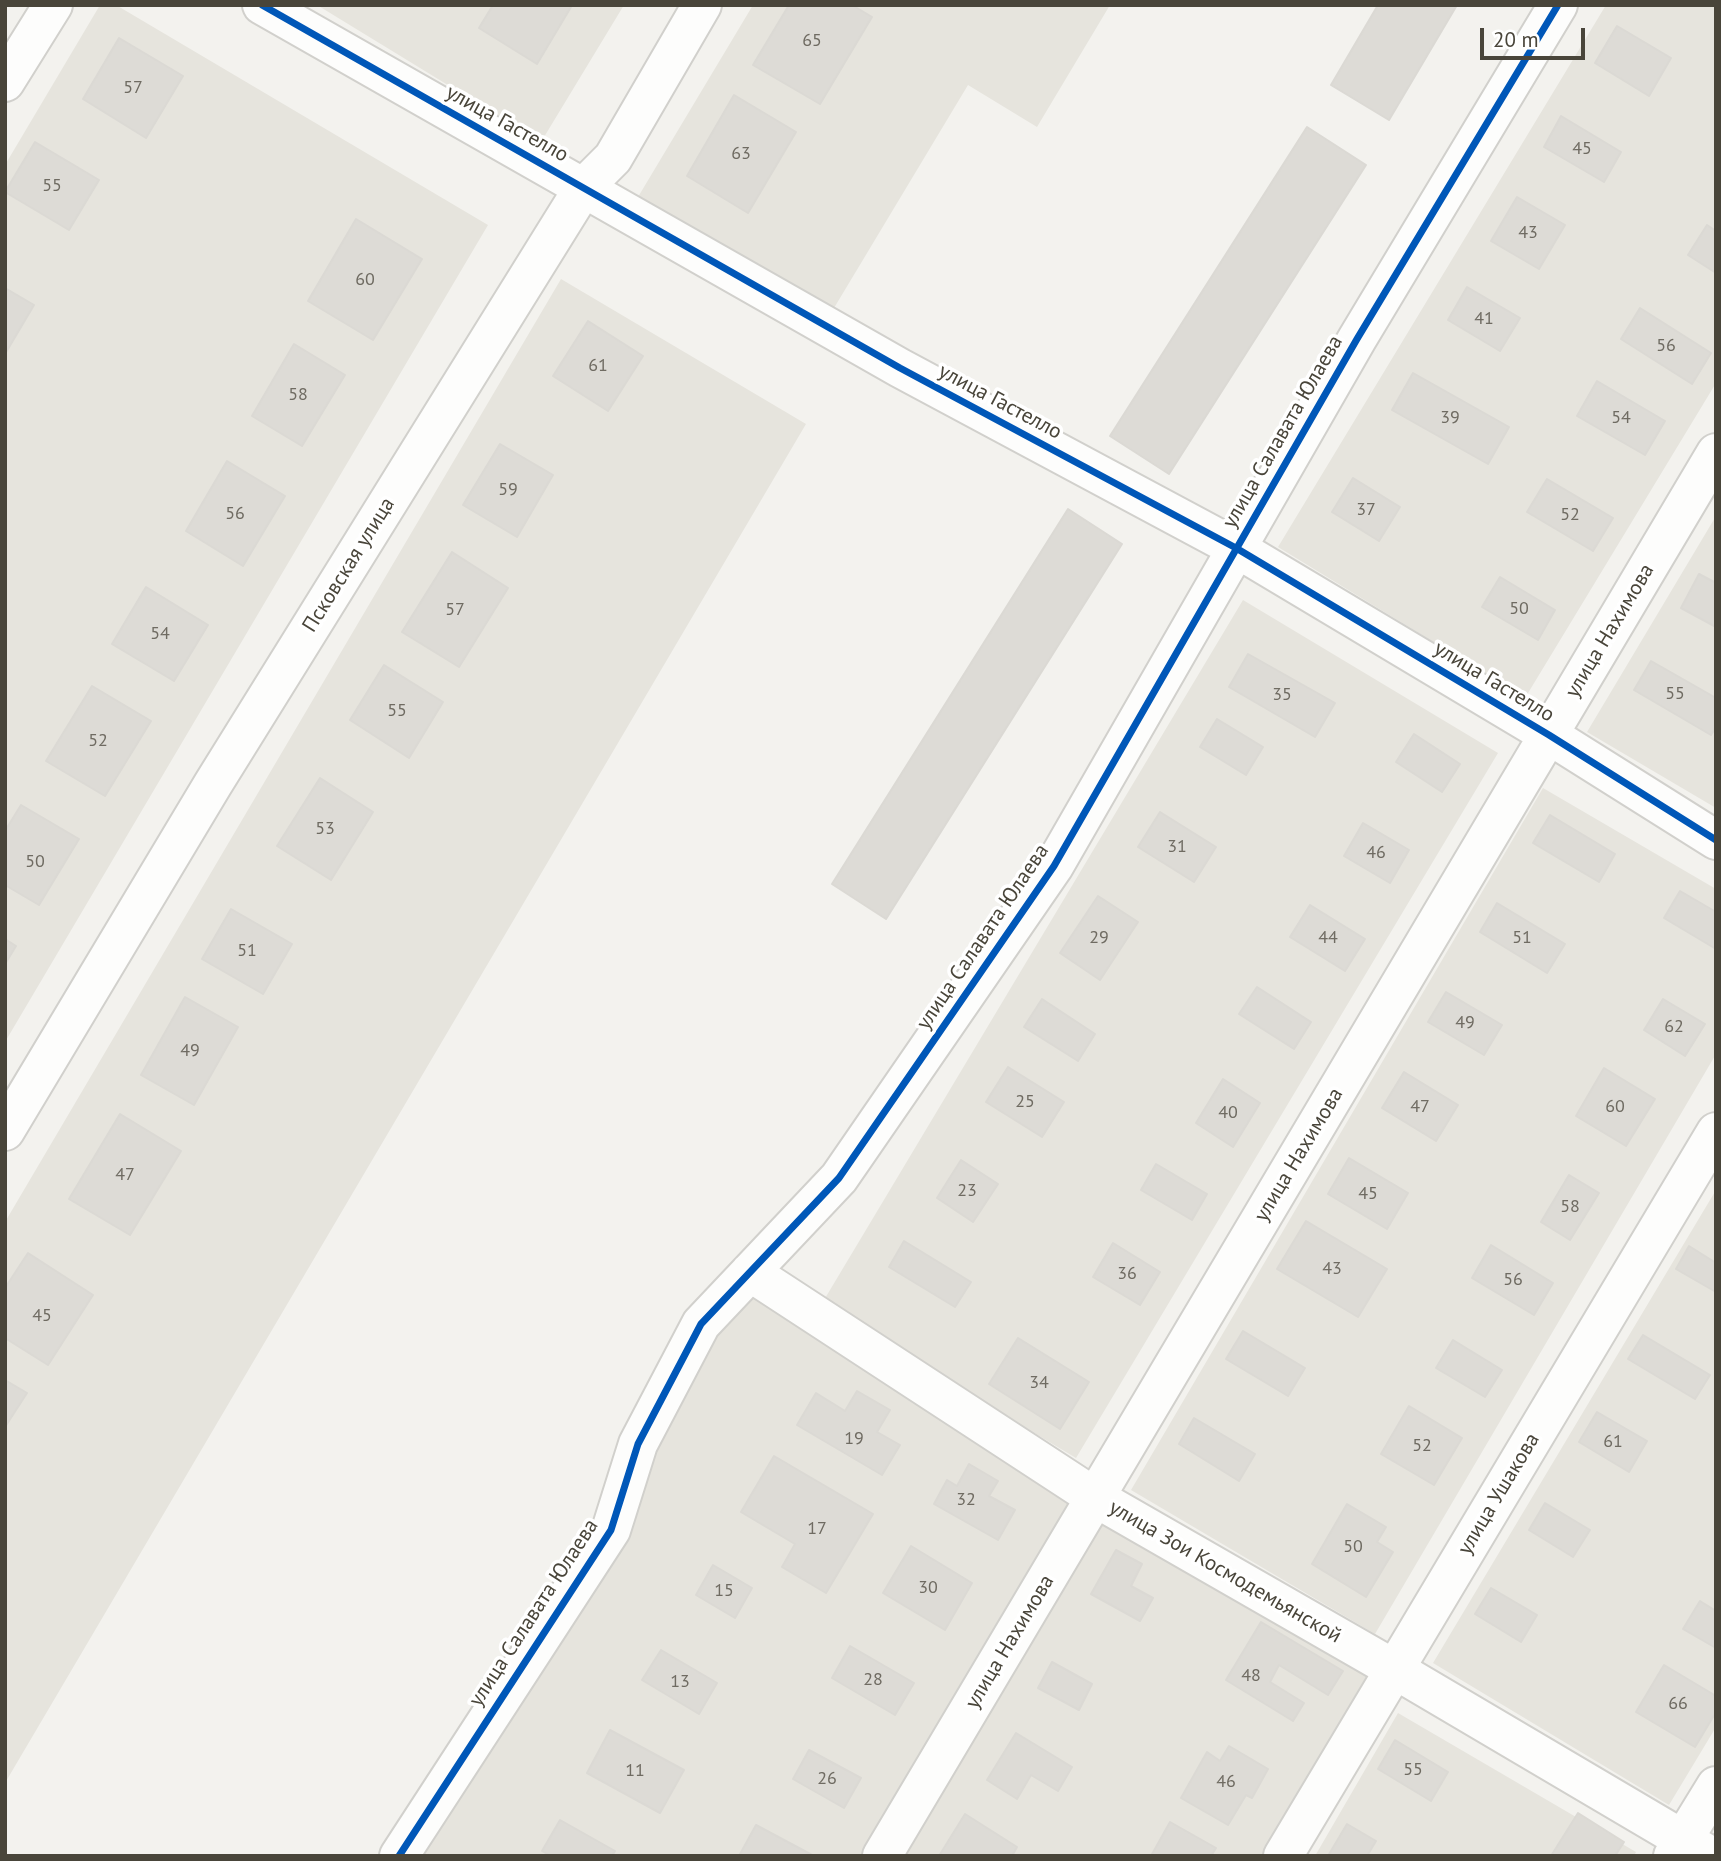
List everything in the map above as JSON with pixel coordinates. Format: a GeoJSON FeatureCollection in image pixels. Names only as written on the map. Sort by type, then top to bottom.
{"type":"FeatureCollection","features":[{"type":"Feature","properties":{"kind":"street"},"geometry":{"type":"LineString","coordinates":[[5,82],[53,5]]}},
{"type":"Feature","properties":{"kind":"street","name":"улица Гастелло"},"geometry":{"type":"LineString","coordinates":[[262,5],[900,369],[1236,548],[1549,735],[1716,840]]}},
{"type":"Feature","properties":{"kind":"street","name":"Псковская улица"},"geometry":{"type":"LineString","coordinates":[[5,1131],[213,784],[583,187],[613,158],[702,5]]}},
{"type":"Feature","properties":{"kind":"street","name":"улица Салавата Юлаева"},"geometry":{"type":"LineString","coordinates":[[399,1856],[611,1530],[638,1444],[701,1324],[839,1178],[1054,866],[1357,339],[1558,5]]}},
{"type":"Feature","properties":{"kind":"street","name":"улица Нахимова"},"geometry":{"type":"LineString","coordinates":[[882,1856],[1716,453]]}},
{"type":"Feature","properties":{"kind":"street","name":"улица Ушакова"},"geometry":{"type":"LineString","coordinates":[[1283,1856],[1716,1132]]}},
{"type":"Feature","properties":{"kind":"street","name":"улица Зои Космодемьянской"},"geometry":{"type":"LineString","coordinates":[[750,1272],[1096,1498],[1394,1669],[1689,1850]]}},
{"type":"Feature","properties":{"kind":"street"},"geometry":{"type":"LineString","coordinates":[[1689,1850],[1716,1786]]}},
{"type":"Feature","properties":{"kind":"shaded area"},"geometry":{"type":"Polygon","coordinates":[[[100,5],[116,5],[488,225],[5,1042],[5,165],[100,5]]]}},
{"type":"Feature","properties":{"kind":"shaded area"},"geometry":{"type":"Polygon","coordinates":[[[317,5],[624,5],[541,142],[317,5]]]}},
{"type":"Feature","properties":{"kind":"shaded area"},"geometry":{"type":"Polygon","coordinates":[[[753,5],[1110,5],[1037,127],[968,85],[831,313],[638,197],[753,5]]]}},
{"type":"Feature","properties":{"kind":"shaded area"},"geometry":{"type":"Polygon","coordinates":[[[1606,5],[1716,5],[1716,383],[1525,698],[1278,547],[1606,5]]]}},
{"type":"Feature","properties":{"kind":"shaded area"},"geometry":{"type":"Polygon","coordinates":[[[561,279],[806,424],[5,1783],[5,1222],[561,279]]]}},
{"type":"Feature","properties":{"kind":"shaded area"},"geometry":{"type":"Polygon","coordinates":[[[1716,516],[1716,808],[1587,732],[1716,516]]]}},
{"type":"Feature","properties":{"kind":"shaded area"},"geometry":{"type":"Polygon","coordinates":[[[1243,600],[1498,753],[1076,1458],[821,1305],[1243,600]]]}},
{"type":"Feature","properties":{"kind":"shaded area"},"geometry":{"type":"Polygon","coordinates":[[[1543,788],[1716,889],[1716,1054],[1375,1634],[1131,1490],[1543,788]]]}},
{"type":"Feature","properties":{"kind":"shaded area"},"geometry":{"type":"Polygon","coordinates":[[[1716,1190],[1716,1727],[1669,1805],[1433,1663],[1716,1190]]]}},
{"type":"Feature","properties":{"kind":"shaded area"},"geometry":{"type":"Polygon","coordinates":[[[751,1279],[1089,1499],[875,1856],[405,1856],[645,1445],[751,1279]]]}},
{"type":"Feature","properties":{"kind":"shaded area"},"geometry":{"type":"Polygon","coordinates":[[[1098,1505],[1383,1671],[1275,1856],[890,1856],[1098,1505]]]}},
{"type":"Feature","properties":{"kind":"shaded area"},"geometry":{"type":"Polygon","coordinates":[[[1398,1713],[1636,1852],[1634,1856],[1315,1856],[1398,1713]]]}},
{"type":"Feature","properties":{"kind":"building"},"geometry":{"type":"Polygon","coordinates":[[[493,5],[571,7],[537,64],[479,28],[493,5]]]}},
{"type":"Feature","properties":{"kind":"building"},"geometry":{"type":"Polygon","coordinates":[[[789,5],[852,5],[872,17],[820,104],[753,65],[789,5]]]}},
{"type":"Feature","properties":{"kind":"building"},"geometry":{"type":"Polygon","coordinates":[[[1378,5],[1457,5],[1389,120],[1331,85],[1378,5]]]}},
{"type":"Feature","properties":{"kind":"building"},"geometry":{"type":"Polygon","coordinates":[[[1617,26],[1671,58],[1649,96],[1595,63],[1617,26]]]}},
{"type":"Feature","properties":{"kind":"building"},"geometry":{"type":"Polygon","coordinates":[[[119,38],[183,76],[146,138],[83,99],[119,38]]]}},
{"type":"Feature","properties":{"kind":"building"},"geometry":{"type":"Polygon","coordinates":[[[734,95],[796,132],[748,213],[687,176],[734,95]]]}},
{"type":"Feature","properties":{"kind":"building"},"geometry":{"type":"Polygon","coordinates":[[[1561,116],[1621,152],[1604,182],[1544,147],[1561,116]]]}},
{"type":"Feature","properties":{"kind":"building"},"geometry":{"type":"Polygon","coordinates":[[[1307,127],[1366,165],[1169,474],[1110,436],[1307,127]]]}},
{"type":"Feature","properties":{"kind":"building"},"geometry":{"type":"Polygon","coordinates":[[[35,142],[99,180],[69,230],[5,192],[35,142]]]}},
{"type":"Feature","properties":{"kind":"building"},"geometry":{"type":"Polygon","coordinates":[[[1517,197],[1565,225],[1539,269],[1491,241],[1517,197]]]}},
{"type":"Feature","properties":{"kind":"building"},"geometry":{"type":"Polygon","coordinates":[[[356,219],[422,259],[373,340],[308,301],[356,219]]]}},
{"type":"Feature","properties":{"kind":"building"},"geometry":{"type":"Polygon","coordinates":[[[1707,225],[1716,231],[1716,273],[1688,255],[1707,225]]]}},
{"type":"Feature","properties":{"kind":"building"},"geometry":{"type":"Polygon","coordinates":[[[1467,287],[1520,318],[1500,351],[1448,320],[1467,287]]]}},
{"type":"Feature","properties":{"kind":"building"},"geometry":{"type":"Polygon","coordinates":[[[5,288],[34,305],[5,354],[5,288]]]}},
{"type":"Feature","properties":{"kind":"building"},"geometry":{"type":"Polygon","coordinates":[[[1640,308],[1711,353],[1692,384],[1621,339],[1640,308]]]}},
{"type":"Feature","properties":{"kind":"building"},"geometry":{"type":"Polygon","coordinates":[[[588,321],[643,356],[608,411],[553,376],[588,321]]]}},
{"type":"Feature","properties":{"kind":"building"},"geometry":{"type":"Polygon","coordinates":[[[294,344],[345,375],[302,446],[252,416],[294,344]]]}},
{"type":"Feature","properties":{"kind":"building"},"geometry":{"type":"Polygon","coordinates":[[[1413,373],[1509,427],[1488,464],[1392,410],[1413,373]]]}},
{"type":"Feature","properties":{"kind":"building"},"geometry":{"type":"Polygon","coordinates":[[[1597,381],[1665,421],[1645,455],[1577,416],[1597,381]]]}},
{"type":"Feature","properties":{"kind":"building"},"geometry":{"type":"Polygon","coordinates":[[[500,444],[553,475],[517,537],[463,505],[500,444]]]}},
{"type":"Feature","properties":{"kind":"building"},"geometry":{"type":"Polygon","coordinates":[[[227,461],[285,496],[243,566],[186,531],[227,461]]]}},
{"type":"Feature","properties":{"kind":"building"},"geometry":{"type":"Polygon","coordinates":[[[1353,478],[1400,507],[1379,541],[1332,512],[1353,478]]]}},
{"type":"Feature","properties":{"kind":"building"},"geometry":{"type":"Polygon","coordinates":[[[1547,479],[1613,518],[1593,551],[1527,512],[1547,479]]]}},
{"type":"Feature","properties":{"kind":"building"},"geometry":{"type":"Polygon","coordinates":[[[1068,509],[1122,544],[886,919],[832,884],[1068,509]]]}},
{"type":"Feature","properties":{"kind":"building"},"geometry":{"type":"Polygon","coordinates":[[[452,552],[508,588],[459,667],[402,632],[452,552]]]}},
{"type":"Feature","properties":{"kind":"building"},"geometry":{"type":"Polygon","coordinates":[[[1699,574],[1716,583],[1716,627],[1681,608],[1699,574]]]}},
{"type":"Feature","properties":{"kind":"building"},"geometry":{"type":"Polygon","coordinates":[[[1500,577],[1555,610],[1538,640],[1482,607],[1500,577]]]}},
{"type":"Feature","properties":{"kind":"building"},"geometry":{"type":"Polygon","coordinates":[[[146,587],[208,625],[174,681],[112,644],[146,587]]]}},
{"type":"Feature","properties":{"kind":"building"},"geometry":{"type":"Polygon","coordinates":[[[1248,654],[1335,703],[1315,737],[1229,687],[1248,654]]]}},
{"type":"Feature","properties":{"kind":"building"},"geometry":{"type":"Polygon","coordinates":[[[1651,661],[1716,698],[1716,727],[1711,735],[1634,690],[1651,661]]]}},
{"type":"Feature","properties":{"kind":"building"},"geometry":{"type":"Polygon","coordinates":[[[384,665],[443,702],[409,758],[350,720],[384,665]]]}},
{"type":"Feature","properties":{"kind":"building"},"geometry":{"type":"Polygon","coordinates":[[[92,686],[151,721],[105,796],[46,761],[92,686]]]}},
{"type":"Feature","properties":{"kind":"building"},"geometry":{"type":"Polygon","coordinates":[[[1217,719],[1263,747],[1246,775],[1200,747],[1217,719]]]}},
{"type":"Feature","properties":{"kind":"building"},"geometry":{"type":"Polygon","coordinates":[[[1414,734],[1460,764],[1442,792],[1396,762],[1414,734]]]}},
{"type":"Feature","properties":{"kind":"building"},"geometry":{"type":"Polygon","coordinates":[[[320,778],[373,812],[331,880],[277,846],[320,778]]]}},
{"type":"Feature","properties":{"kind":"building"},"geometry":{"type":"Polygon","coordinates":[[[21,805],[79,839],[39,905],[5,885],[5,831],[21,805]]]}},
{"type":"Feature","properties":{"kind":"building"},"geometry":{"type":"Polygon","coordinates":[[[1160,812],[1216,847],[1194,882],[1138,847],[1160,812]]]}},
{"type":"Feature","properties":{"kind":"building"},"geometry":{"type":"Polygon","coordinates":[[[1550,815],[1615,854],[1599,882],[1533,843],[1550,815]]]}},
{"type":"Feature","properties":{"kind":"building"},"geometry":{"type":"Polygon","coordinates":[[[1363,823],[1409,850],[1390,883],[1344,856],[1363,823]]]}},
{"type":"Feature","properties":{"kind":"building"},"geometry":{"type":"Polygon","coordinates":[[[1680,891],[1716,912],[1716,949],[1664,918],[1680,891]]]}},
{"type":"Feature","properties":{"kind":"building"},"geometry":{"type":"Polygon","coordinates":[[[1098,896],[1138,922],[1100,980],[1060,953],[1098,896]]]}},
{"type":"Feature","properties":{"kind":"building"},"geometry":{"type":"Polygon","coordinates":[[[1497,903],[1565,944],[1547,973],[1480,932],[1497,903]]]}},
{"type":"Feature","properties":{"kind":"building"},"geometry":{"type":"Polygon","coordinates":[[[1310,905],[1365,939],[1345,971],[1290,937],[1310,905]]]}},
{"type":"Feature","properties":{"kind":"building"},"geometry":{"type":"Polygon","coordinates":[[[231,909],[292,944],[263,994],[202,959],[231,909]]]}},
{"type":"Feature","properties":{"kind":"building"},"geometry":{"type":"Polygon","coordinates":[[[5,939],[16,946],[5,964],[5,939]]]}},
{"type":"Feature","properties":{"kind":"building"},"geometry":{"type":"Polygon","coordinates":[[[1257,987],[1311,1022],[1294,1049],[1239,1014],[1257,987]]]}},
{"type":"Feature","properties":{"kind":"building"},"geometry":{"type":"Polygon","coordinates":[[[1446,992],[1502,1025],[1484,1055],[1428,1022],[1446,992]]]}},
{"type":"Feature","properties":{"kind":"building"},"geometry":{"type":"Polygon","coordinates":[[[185,997],[238,1027],[194,1105],[141,1075],[185,997]]]}},
{"type":"Feature","properties":{"kind":"building"},"geometry":{"type":"Polygon","coordinates":[[[1042,999],[1095,1034],[1078,1061],[1024,1027],[1042,999]]]}},
{"type":"Feature","properties":{"kind":"building"},"geometry":{"type":"Polygon","coordinates":[[[1663,999],[1705,1024],[1685,1056],[1644,1030],[1663,999]]]}},
{"type":"Feature","properties":{"kind":"building"},"geometry":{"type":"Polygon","coordinates":[[[1008,1067],[1064,1102],[1042,1137],[986,1102],[1008,1067]]]}},
{"type":"Feature","properties":{"kind":"building"},"geometry":{"type":"Polygon","coordinates":[[[1604,1068],[1655,1099],[1626,1146],[1576,1116],[1604,1068]]]}},
{"type":"Feature","properties":{"kind":"building"},"geometry":{"type":"Polygon","coordinates":[[[1404,1072],[1458,1105],[1436,1141],[1382,1108],[1404,1072]]]}},
{"type":"Feature","properties":{"kind":"building"},"geometry":{"type":"Polygon","coordinates":[[[1223,1079],[1260,1103],[1233,1147],[1196,1123],[1223,1079]]]}},
{"type":"Feature","properties":{"kind":"building"},"geometry":{"type":"Polygon","coordinates":[[[120,1114],[181,1151],[130,1235],[69,1199],[120,1114]]]}},
{"type":"Feature","properties":{"kind":"building"},"geometry":{"type":"Polygon","coordinates":[[[1349,1158],[1408,1193],[1387,1229],[1328,1194],[1349,1158]]]}},
{"type":"Feature","properties":{"kind":"building"},"geometry":{"type":"Polygon","coordinates":[[[961,1160],[998,1184],[973,1222],[937,1198],[961,1160]]]}},
{"type":"Feature","properties":{"kind":"building"},"geometry":{"type":"Polygon","coordinates":[[[1156,1164],[1207,1194],[1192,1220],[1141,1190],[1156,1164]]]}},
{"type":"Feature","properties":{"kind":"building"},"geometry":{"type":"Polygon","coordinates":[[[1569,1175],[1599,1193],[1570,1240],[1541,1222],[1569,1175]]]}},
{"type":"Feature","properties":{"kind":"building"},"geometry":{"type":"Polygon","coordinates":[[[1306,1221],[1387,1269],[1358,1317],[1277,1269],[1306,1221]]]}},
{"type":"Feature","properties":{"kind":"building"},"geometry":{"type":"Polygon","coordinates":[[[904,1241],[971,1282],[955,1307],[889,1267],[904,1241]]]}},
{"type":"Feature","properties":{"kind":"building"},"geometry":{"type":"Polygon","coordinates":[[[1113,1243],[1160,1272],[1140,1305],[1093,1277],[1113,1243]]]}},
{"type":"Feature","properties":{"kind":"building"},"geometry":{"type":"Polygon","coordinates":[[[1491,1245],[1553,1283],[1534,1315],[1472,1278],[1491,1245]]]}},
{"type":"Feature","properties":{"kind":"building"},"geometry":{"type":"Polygon","coordinates":[[[1689,1246],[1716,1263],[1716,1292],[1676,1269],[1689,1246]]]}},
{"type":"Feature","properties":{"kind":"building"},"geometry":{"type":"Polygon","coordinates":[[[28,1253],[93,1295],[48,1365],[5,1338],[5,1288],[28,1253]]]}},
{"type":"Feature","properties":{"kind":"building"},"geometry":{"type":"Polygon","coordinates":[[[1243,1331],[1305,1368],[1288,1396],[1226,1359],[1243,1331]]]}},
{"type":"Feature","properties":{"kind":"building"},"geometry":{"type":"Polygon","coordinates":[[[1643,1335],[1710,1375],[1695,1399],[1628,1359],[1643,1335]]]}},
{"type":"Feature","properties":{"kind":"building"},"geometry":{"type":"Polygon","coordinates":[[[1018,1338],[1089,1382],[1060,1429],[989,1384],[1018,1338]]]}},
{"type":"Feature","properties":{"kind":"building"},"geometry":{"type":"Polygon","coordinates":[[[1453,1340],[1502,1370],[1485,1397],[1436,1368],[1453,1340]]]}},
{"type":"Feature","properties":{"kind":"building"},"geometry":{"type":"Polygon","coordinates":[[[5,1380],[27,1393],[5,1427],[5,1380]]]}},
{"type":"Feature","properties":{"kind":"building"},"geometry":{"type":"Polygon","coordinates":[[[857,1391],[890,1410],[877,1432],[900,1445],[882,1475],[797,1425],[816,1393],[845,1411],[857,1391]]]}},
{"type":"Feature","properties":{"kind":"building"},"geometry":{"type":"Polygon","coordinates":[[[1409,1406],[1462,1438],[1434,1485],[1381,1454],[1409,1406]]]}},
{"type":"Feature","properties":{"kind":"building"},"geometry":{"type":"Polygon","coordinates":[[[1597,1412],[1647,1441],[1629,1472],[1579,1442],[1597,1412]]]}},
{"type":"Feature","properties":{"kind":"building"},"geometry":{"type":"Polygon","coordinates":[[[1194,1418],[1255,1454],[1239,1481],[1179,1444],[1194,1418]]]}},
{"type":"Feature","properties":{"kind":"building"},"geometry":{"type":"Polygon","coordinates":[[[774,1456],[873,1514],[826,1593],[782,1567],[795,1544],[741,1512],[774,1456]]]}},
{"type":"Feature","properties":{"kind":"building"},"geometry":{"type":"Polygon","coordinates":[[[969,1464],[998,1481],[989,1496],[1015,1510],[998,1540],[934,1504],[947,1480],[957,1486],[969,1464]]]}},
{"type":"Feature","properties":{"kind":"building"},"geometry":{"type":"Polygon","coordinates":[[[1545,1503],[1590,1530],[1573,1557],[1529,1530],[1545,1503]]]}},
{"type":"Feature","properties":{"kind":"building"},"geometry":{"type":"Polygon","coordinates":[[[1347,1504],[1386,1527],[1377,1542],[1393,1552],[1366,1597],[1312,1564],[1347,1504]]]}},
{"type":"Feature","properties":{"kind":"building"},"geometry":{"type":"Polygon","coordinates":[[[911,1546],[972,1583],[945,1630],[883,1593],[911,1546]]]}},
{"type":"Feature","properties":{"kind":"building"},"geometry":{"type":"Polygon","coordinates":[[[1116,1550],[1142,1564],[1131,1586],[1153,1598],[1140,1621],[1091,1594],[1116,1550]]]}},
{"type":"Feature","properties":{"kind":"building"},"geometry":{"type":"Polygon","coordinates":[[[713,1565],[752,1588],[735,1618],[696,1595],[713,1565]]]}},
{"type":"Feature","properties":{"kind":"building"},"geometry":{"type":"Polygon","coordinates":[[[1491,1588],[1537,1615],[1521,1642],[1475,1614],[1491,1588]]]}},
{"type":"Feature","properties":{"kind":"building"},"geometry":{"type":"Polygon","coordinates":[[[1700,1601],[1716,1611],[1716,1648],[1683,1629],[1700,1601]]]}},
{"type":"Feature","properties":{"kind":"building"},"geometry":{"type":"Polygon","coordinates":[[[1261,1622],[1343,1671],[1328,1695],[1279,1665],[1270,1682],[1304,1703],[1293,1721],[1226,1680],[1261,1622]]]}},
{"type":"Feature","properties":{"kind":"building"},"geometry":{"type":"Polygon","coordinates":[[[850,1646],[914,1683],[895,1715],[832,1678],[850,1646]]]}},
{"type":"Feature","properties":{"kind":"building"},"geometry":{"type":"Polygon","coordinates":[[[661,1650],[717,1683],[699,1714],[642,1680],[661,1650]]]}},
{"type":"Feature","properties":{"kind":"building"},"geometry":{"type":"Polygon","coordinates":[[[1052,1662],[1092,1684],[1079,1710],[1038,1688],[1052,1662]]]}},
{"type":"Feature","properties":{"kind":"building"},"geometry":{"type":"Polygon","coordinates":[[[1664,1665],[1716,1696],[1716,1712],[1695,1747],[1636,1712],[1664,1665]]]}},
{"type":"Feature","properties":{"kind":"building"},"geometry":{"type":"Polygon","coordinates":[[[610,1730],[684,1770],[660,1813],[587,1773],[610,1730]]]}},
{"type":"Feature","properties":{"kind":"building"},"geometry":{"type":"Polygon","coordinates":[[[1016,1733],[1072,1767],[1058,1791],[1031,1775],[1017,1799],[987,1780],[1016,1733]]]}},
{"type":"Feature","properties":{"kind":"building"},"geometry":{"type":"Polygon","coordinates":[[[1395,1740],[1448,1772],[1431,1801],[1378,1769],[1395,1740]]]}},
{"type":"Feature","properties":{"kind":"building"},"geometry":{"type":"Polygon","coordinates":[[[1229,1746],[1268,1769],[1252,1798],[1246,1795],[1228,1825],[1181,1798],[1207,1752],[1220,1761],[1229,1746]]]}},
{"type":"Feature","properties":{"kind":"building"},"geometry":{"type":"Polygon","coordinates":[[[809,1750],[861,1778],[844,1808],[793,1779],[809,1750]]]}},
{"type":"Feature","properties":{"kind":"building"},"geometry":{"type":"Polygon","coordinates":[[[1578,1813],[1624,1842],[1615,1856],[1551,1856],[1578,1813]]]}},
{"type":"Feature","properties":{"kind":"building"},"geometry":{"type":"Polygon","coordinates":[[[965,1814],[1017,1847],[1012,1856],[939,1856],[965,1814]]]}},
{"type":"Feature","properties":{"kind":"building"},"geometry":{"type":"Polygon","coordinates":[[[560,1820],[615,1851],[612,1856],[551,1856],[542,1851],[560,1820]]]}},
{"type":"Feature","properties":{"kind":"building"},"geometry":{"type":"Polygon","coordinates":[[[1170,1822],[1216,1848],[1211,1856],[1151,1856],[1170,1822]]]}},
{"type":"Feature","properties":{"kind":"building"},"geometry":{"type":"Polygon","coordinates":[[[1347,1824],[1376,1841],[1367,1856],[1328,1856],[1347,1824]]]}},
{"type":"Feature","properties":{"kind":"building"},"geometry":{"type":"Polygon","coordinates":[[[756,1825],[814,1856],[739,1856],[756,1825]]]}},
{"type":"Feature","properties":{"kind":"cycle path"},"geometry":{"type":"LineString","coordinates":[[262,5],[900,368],[1236,548],[1549,735],[1716,840]]}},
{"type":"Feature","properties":{"kind":"cycle path"},"geometry":{"type":"LineString","coordinates":[[399,1856],[611,1530],[638,1444],[701,1324],[839,1178],[1054,866],[1357,339],[1558,5]]}}]}
